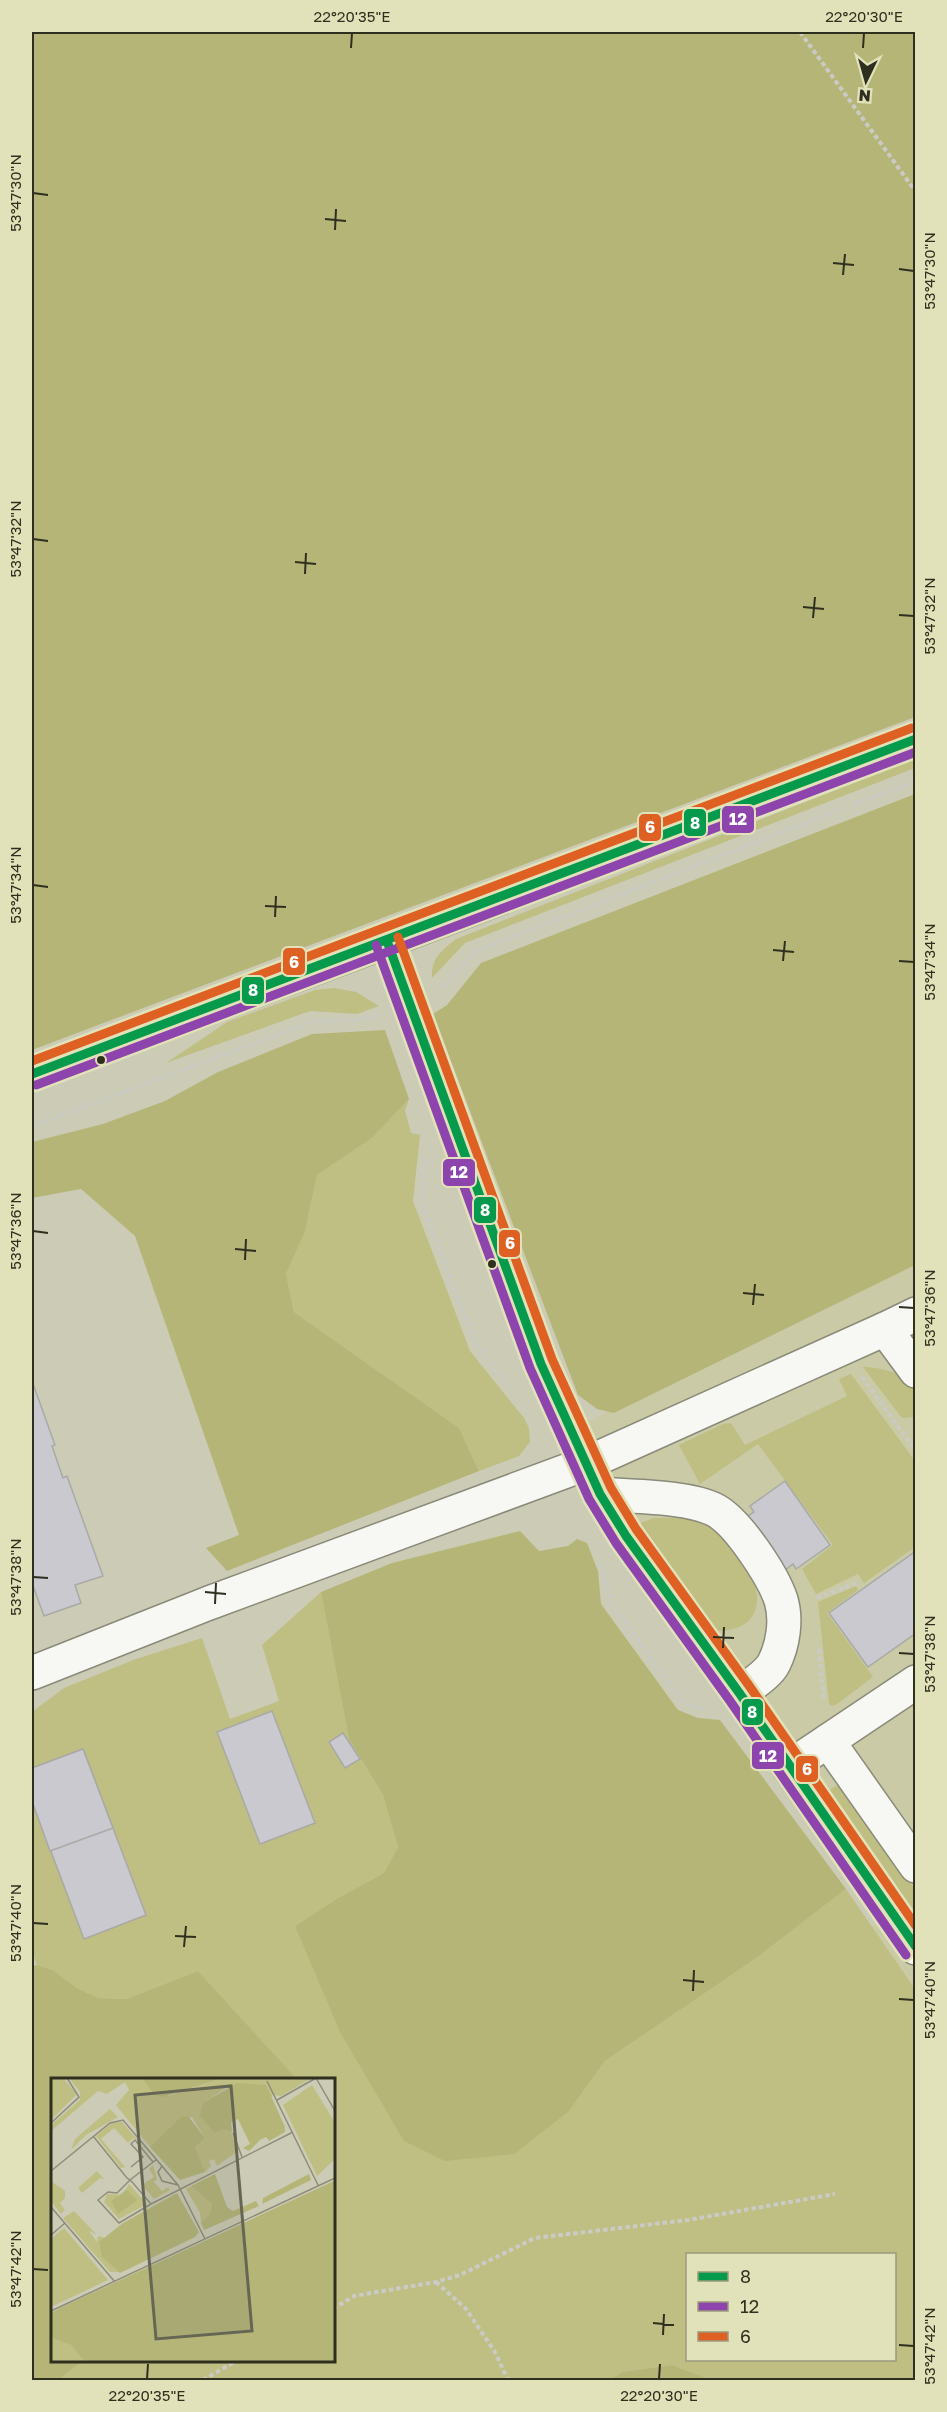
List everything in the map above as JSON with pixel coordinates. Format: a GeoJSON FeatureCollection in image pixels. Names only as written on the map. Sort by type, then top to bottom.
{"type":"FeatureCollection","features":[{"type":"Feature","properties":{"kind":"street"},"geometry":{"type":"LineString","coordinates":[[32,1074],[915,739]]}},
{"type":"Feature","properties":{"kind":"street"},"geometry":{"type":"LineString","coordinates":[[387,941],[540,1364],[600,1494],[626,1536],[740,1694],[915,1948]]}},
{"type":"Feature","properties":{"kind":"street"},"geometry":{"type":"LineString","coordinates":[[32,1673],[209,1603],[585,1464],[842,1350],[915,1314]]}},
{"type":"Feature","properties":{"kind":"street"},"geometry":{"type":"LineString","coordinates":[[885,1329],[915,1371]]}},
{"type":"Feature","properties":{"kind":"street"},"geometry":{"type":"LineString","coordinates":[[600,1494],[694,1502],[716,1510],[750,1545],[774,1584],[782,1602],[783,1637],[773,1665],[740,1694]]}},
{"type":"Feature","properties":{"kind":"street"},"geometry":{"type":"LineString","coordinates":[[789,1767],[915,1682]]}},
{"type":"Feature","properties":{"kind":"street"},"geometry":{"type":"LineString","coordinates":[[828,1742],[915,1866]]}},
{"type":"Feature","properties":{"kind":"path"},"geometry":{"type":"LineString","coordinates":[[800,32],[915,192]]}},
{"type":"Feature","properties":{"kind":"path"},"geometry":{"type":"LineString","coordinates":[[32,1126],[315,1021],[356,1020],[391,1012],[432,996],[476,951],[915,782]]}},
{"type":"Feature","properties":{"kind":"path"},"geometry":{"type":"LineString","coordinates":[[426,1157],[421,1200],[477,1346],[512,1390]]}},
{"type":"Feature","properties":{"kind":"path"},"geometry":{"type":"LineString","coordinates":[[842,1350],[915,1451]]}},
{"type":"Feature","properties":{"kind":"path"},"geometry":{"type":"LineString","coordinates":[[599,1557],[612,1604],[681,1699],[691,1706],[708,1710]]}},
{"type":"Feature","properties":{"kind":"path"},"geometry":{"type":"LineString","coordinates":[[811,1594],[813,1599],[858,1582]]}},
{"type":"Feature","properties":{"kind":"path"},"geometry":{"type":"LineString","coordinates":[[818,1646],[826,1709]]}},
{"type":"Feature","properties":{"kind":"path"},"geometry":{"type":"LineString","coordinates":[[334,2307],[354,2296],[436,2282],[460,2275],[534,2238],[688,2220],[835,2194]]}},
{"type":"Feature","properties":{"kind":"path"},"geometry":{"type":"LineString","coordinates":[[436,2282],[466,2309],[495,2352],[508,2380]]}},
{"type":"Feature","properties":{"kind":"path"},"geometry":{"type":"LineString","coordinates":[[203,2380],[236,2361]]}},
{"type":"Feature","properties":{"kind":"shaded area"},"geometry":{"type":"Polygon","coordinates":[[[32,32],[915,32],[915,717],[32,1050],[32,32]]]}},
{"type":"Feature","properties":{"kind":"shaded area"},"geometry":{"type":"Polygon","coordinates":[[[915,759],[915,768],[465,943],[432,978],[435,960],[456,939],[915,759]]]}},
{"type":"Feature","properties":{"kind":"shaded area"},"geometry":{"type":"Polygon","coordinates":[[[915,794],[915,1265],[614,1413],[597,1409],[578,1395],[433,1014],[447,1005],[481,963],[915,794]]]}},
{"type":"Feature","properties":{"kind":"shaded area"},"geometry":{"type":"Polygon","coordinates":[[[334,988],[356,992],[379,1006],[357,1014],[310,1011],[166,1063],[227,1022],[315,990],[334,988]]]}},
{"type":"Feature","properties":{"kind":"shaded area"},"geometry":{"type":"Polygon","coordinates":[[[385,1030],[409,1099],[372,1138],[317,1175],[305,1232],[286,1274],[294,1312],[459,1428],[479,1471],[227,1571],[206,1548],[239,1535],[135,1236],[81,1189],[32,1198],[32,1142],[103,1124],[165,1101],[218,1072],[312,1034],[385,1030]]]}},
{"type":"Feature","properties":{"kind":"shaded area"},"geometry":{"type":"Polygon","coordinates":[[[409,1099],[405,1111],[411,1133],[420,1135],[413,1201],[470,1351],[524,1418],[529,1428],[530,1442],[519,1456],[479,1471],[459,1428],[294,1312],[286,1274],[305,1232],[317,1175],[372,1138],[409,1099]]]}},
{"type":"Feature","properties":{"kind":"shaded area"},"geometry":{"type":"Polygon","coordinates":[[[915,1261],[915,2380],[895,2361],[896,2253],[599,2121],[877,1923],[703,1670],[628,1569],[594,1510],[558,1436],[915,1261]]]}},
{"type":"Feature","properties":{"kind":"shaded area"},"geometry":{"type":"Polygon","coordinates":[[[863,1367],[892,1372],[906,1378],[915,1388],[915,1417],[902,1418],[863,1367]]]}},
{"type":"Feature","properties":{"kind":"shaded area"},"geometry":{"type":"Polygon","coordinates":[[[851,1374],[915,1461],[915,1547],[864,1583],[858,1574],[816,1594],[802,1569],[833,1545],[758,1444],[700,1484],[679,1445],[723,1424],[731,1423],[745,1445],[847,1396],[839,1379],[851,1374]]]}},
{"type":"Feature","properties":{"kind":"shaded area"},"geometry":{"type":"Polygon","coordinates":[[[654,1518],[698,1520],[720,1532],[735,1548],[755,1584],[757,1602],[752,1617],[737,1627],[713,1631],[637,1532],[640,1523],[654,1518]]]}},
{"type":"Feature","properties":{"kind":"shaded area"},"geometry":{"type":"Polygon","coordinates":[[[520,1531],[539,1551],[568,1546],[577,1539],[587,1543],[598,1571],[601,1604],[678,1710],[698,1718],[720,1720],[846,1889],[755,1959],[605,2061],[569,2111],[514,2154],[445,2161],[404,2141],[340,2032],[295,1926],[338,1898],[384,1873],[398,1847],[383,1795],[349,1739],[321,1592],[392,1563],[520,1531]]]}},
{"type":"Feature","properties":{"kind":"shaded area"},"geometry":{"type":"Polygon","coordinates":[[[856,1586],[858,1590],[827,1613],[873,1677],[832,1706],[829,1704],[818,1602],[856,1586]]]}},
{"type":"Feature","properties":{"kind":"shaded area"},"geometry":{"type":"Polygon","coordinates":[[[321,1592],[349,1739],[383,1795],[398,1847],[384,1873],[338,1898],[295,1926],[569,2111],[605,2061],[755,1959],[846,1889],[915,1989],[915,2380],[712,2380],[672,2365],[622,2372],[610,2380],[58,2380],[83,2361],[334,2361],[334,2078],[296,2078],[198,1971],[126,1999],[98,1998],[75,1987],[53,1970],[37,1965],[32,1952],[32,1712],[64,1688],[136,1659],[202,1638],[230,1719],[279,1701],[262,1645],[321,1592]]]}},
{"type":"Feature","properties":{"kind":"shaded area"},"geometry":{"type":"Polygon","coordinates":[[[836,1786],[844,1788],[915,1889],[915,1924],[828,1799],[828,1791],[836,1786]]]}},
{"type":"Feature","properties":{"kind":"shaded area"},"geometry":{"type":"Polygon","coordinates":[[[37,1965],[53,1970],[75,1987],[98,1998],[126,1999],[198,1971],[296,2078],[51,2078],[51,2361],[83,2361],[58,2380],[32,2380],[32,1966],[37,1965]]]}},
{"type":"Feature","properties":{"kind":"shaded area"},"geometry":{"type":"Polygon","coordinates":[[[672,2365],[712,2380],[610,2380],[622,2372],[672,2365]]]}},
{"type":"Feature","properties":{"kind":"building"},"geometry":{"type":"Polygon","coordinates":[[[32,1381],[55,1445],[52,1446],[63,1478],[67,1476],[103,1576],[75,1585],[81,1603],[44,1616],[32,1583],[32,1381]]]}},
{"type":"Feature","properties":{"kind":"building"},"geometry":{"type":"Polygon","coordinates":[[[785,1481],[830,1545],[796,1569],[793,1564],[785,1570],[748,1516],[754,1512],[750,1506],[785,1481]]]}},
{"type":"Feature","properties":{"kind":"building"},"geometry":{"type":"Polygon","coordinates":[[[916,1551],[916,1633],[868,1667],[829,1613],[916,1551]]]}},
{"type":"Feature","properties":{"kind":"building"},"geometry":{"type":"Polygon","coordinates":[[[272,1711],[315,1823],[260,1844],[217,1732],[272,1711]]]}},
{"type":"Feature","properties":{"kind":"building"},"geometry":{"type":"Polygon","coordinates":[[[343,1733],[360,1759],[345,1768],[329,1742],[343,1733]]]}},
{"type":"Feature","properties":{"kind":"building"},"geometry":{"type":"Polygon","coordinates":[[[83,1749],[146,1915],[84,1939],[32,1801],[32,1768],[83,1749]]]}},
{"type":"Feature","properties":{"kind":"building"},"geometry":{"type":"Polygon","coordinates":[[[83,1749],[113,1828],[50,1851],[32,1801],[32,1768],[83,1749]]]}},
{"type":"Feature","properties":{"kind":"transit line","name":"6"},"geometry":{"type":"LineString","coordinates":[[32,1061],[912,728]]}},
{"type":"Feature","properties":{"kind":"transit line","name":"8"},"geometry":{"type":"LineString","coordinates":[[32,1074],[916,739]]}},
{"type":"Feature","properties":{"kind":"transit line","name":"12"},"geometry":{"type":"LineString","coordinates":[[36,1085],[916,752]]}},
{"type":"Feature","properties":{"kind":"transit line","name":"6"},"geometry":{"type":"LineString","coordinates":[[398,937],[552,1359],[611,1488],[636,1529],[750,1687],[916,1926]]}},
{"type":"Feature","properties":{"kind":"transit line","name":"8"},"geometry":{"type":"LineString","coordinates":[[387,941],[541,1364],[600,1494],[626,1536],[740,1694],[916,1947]]}},
{"type":"Feature","properties":{"kind":"transit line","name":"12"},"geometry":{"type":"LineString","coordinates":[[376,945],[530,1368],[589,1499],[616,1543],[730,1701],[906,1955]]}}]}
